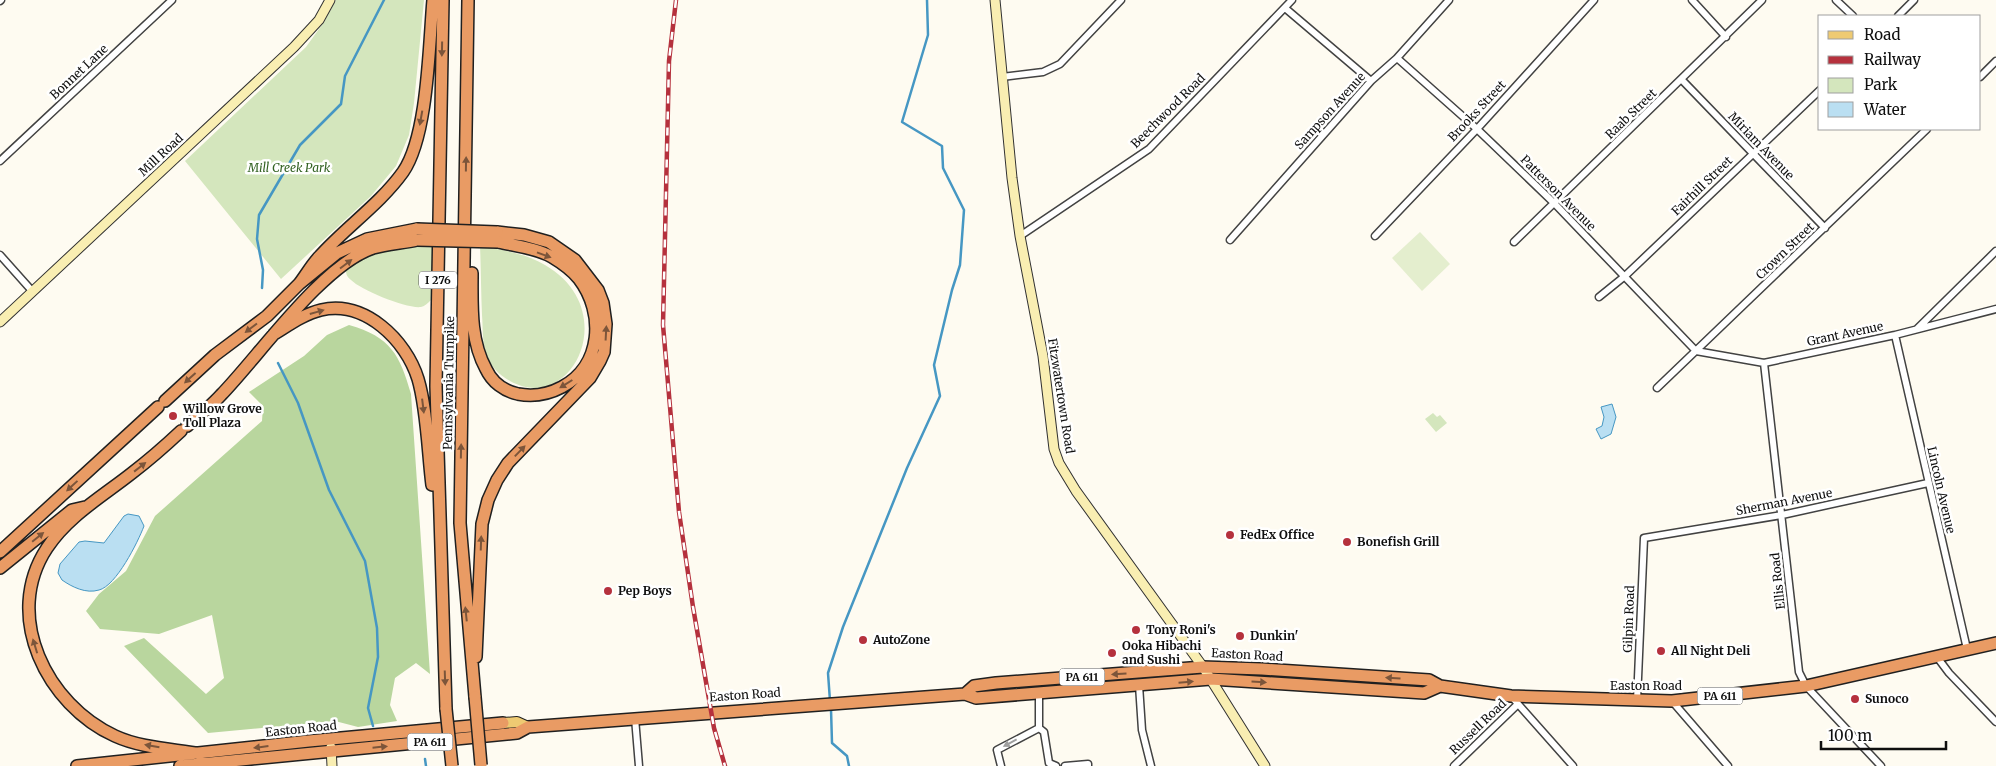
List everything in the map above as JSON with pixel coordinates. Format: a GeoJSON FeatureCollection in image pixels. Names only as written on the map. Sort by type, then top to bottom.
{"type":"FeatureCollection","features":[{"type":"Feature","properties":{"kind":"highway"},"geometry":{"type":"LineString","coordinates":[[300,284],[319,257],[388,191],[411,157],[417,142],[422,114],[433,0]]}},
{"type":"Feature","properties":{"kind":"highway","name":"Pennsylvania Turnpike"},"geometry":{"type":"LineString","coordinates":[[443,0],[436,386],[446,709],[452,766]]}},
{"type":"Feature","properties":{"kind":"highway","name":"Pennsylvania Turnpike"},"geometry":{"type":"LineString","coordinates":[[468,0],[460,523],[481,766]]}},
{"type":"Feature","properties":{"kind":"highway"},"geometry":{"type":"LineString","coordinates":[[466,213],[472,263],[473,323],[479,354],[485,368],[497,384],[514,393],[539,396],[553,392],[573,380],[584,369],[592,355],[596,326],[593,308],[580,280],[571,270],[551,256],[498,237]]}},
{"type":"Feature","properties":{"kind":"highway"},"geometry":{"type":"LineString","coordinates":[[201,754],[132,742],[101,728],[72,707],[60,693],[40,661],[34,642],[28,602],[33,578],[48,546],[86,506],[138,469],[220,396],[315,290],[354,257],[372,248],[417,235]]}},
{"type":"Feature","properties":{"kind":"highway"},"geometry":{"type":"LineString","coordinates":[[0,552],[215,356],[267,316],[300,284],[337,253],[353,244],[378,236],[498,237],[524,235],[549,242],[575,260],[593,282],[603,303],[606,324],[605,343],[600,361],[590,378],[508,463],[497,480],[488,500],[482,524],[475,697]]}},
{"type":"Feature","properties":{"kind":"highway"},"geometry":{"type":"LineString","coordinates":[[274,334],[312,313],[332,309],[345,310],[357,312],[374,321],[402,346],[415,370],[419,382],[440,559]]}},
{"type":"Feature","properties":{"kind":"highway"},"geometry":{"type":"LineString","coordinates":[[0,568],[72,510],[86,506]]}},
{"type":"Feature","properties":{"kind":"highway","name":"Easton Road"},"geometry":{"type":"LineString","coordinates":[[964,694],[974,686],[996,683],[1203,667],[1429,680],[1440,686],[1515,700],[1672,701],[1806,686],[1996,643]]}},
{"type":"Feature","properties":{"kind":"highway","name":"Easton Road"},"geometry":{"type":"LineString","coordinates":[[180,766],[517,733],[528,726],[964,694],[976,698],[1211,679],[1424,693],[1440,686]]}},
{"type":"Feature","properties":{"kind":"highway","name":"Easton Road"},"geometry":{"type":"LineString","coordinates":[[76,766],[503,723]]}},
{"type":"Feature","properties":{"kind":"main road","name":"Easton Road"},"geometry":{"type":"LineString","coordinates":[[503,723],[517,722],[528,726]]}},
{"type":"Feature","properties":{"kind":"street","name":"Bonnet Lane"},"geometry":{"type":"LineString","coordinates":[[0,161],[172,0]]}},
{"type":"Feature","properties":{"kind":"street","name":"Mill Road"},"geometry":{"type":"LineString","coordinates":[[0,322],[294,47],[319,20],[330,0]]}},
{"type":"Feature","properties":{"kind":"street","name":"Fitzwatertown Road"},"geometry":{"type":"LineString","coordinates":[[995,0],[1006,132],[1020,236],[1043,356],[1054,449],[1059,463],[1076,491],[1203,667],[1265,766]]}},
{"type":"Feature","properties":{"kind":"street"},"geometry":{"type":"LineString","coordinates":[[1002,77],[1043,72],[1060,64],[1121,0]]}},
{"type":"Feature","properties":{"kind":"street","name":"Beechwood Road"},"geometry":{"type":"LineString","coordinates":[[1020,236],[1148,150],[1292,0]]}},
{"type":"Feature","properties":{"kind":"street","name":"Sampson Avenue"},"geometry":{"type":"LineString","coordinates":[[1230,240],[1371,82],[1397,58],[1449,0]]}},
{"type":"Feature","properties":{"kind":"street","name":"Brooks Street"},"geometry":{"type":"LineString","coordinates":[[1375,236],[1477,129],[1594,0]]}},
{"type":"Feature","properties":{"kind":"street"},"geometry":{"type":"LineString","coordinates":[[1692,0],[1726,37]]}},
{"type":"Feature","properties":{"kind":"street","name":"Raab Street"},"geometry":{"type":"LineString","coordinates":[[1514,242],[1762,0]]}},
{"type":"Feature","properties":{"kind":"street"},"geometry":{"type":"LineString","coordinates":[[1836,0],[1851,15]]}},
{"type":"Feature","properties":{"kind":"street"},"geometry":{"type":"LineString","coordinates":[[1899,15],[1914,0]]}},
{"type":"Feature","properties":{"kind":"street"},"geometry":{"type":"LineString","coordinates":[[1285,8],[1371,82]]}},
{"type":"Feature","properties":{"kind":"street","name":"Patterson Avenue"},"geometry":{"type":"LineString","coordinates":[[1397,58],[1477,129],[1554,203],[1696,350]]}},
{"type":"Feature","properties":{"kind":"street"},"geometry":{"type":"LineString","coordinates":[[1981,76],[1996,61]]}},
{"type":"Feature","properties":{"kind":"street","name":"Miriam Avenue"},"geometry":{"type":"LineString","coordinates":[[1682,80],[1825,228]]}},
{"type":"Feature","properties":{"kind":"street","name":"Fairhill Street"},"geometry":{"type":"LineString","coordinates":[[1600,298],[1818,92]]}},
{"type":"Feature","properties":{"kind":"street","name":"Crown Street"},"geometry":{"type":"LineString","coordinates":[[1657,388],[1926,130]]}},
{"type":"Feature","properties":{"kind":"street"},"geometry":{"type":"LineString","coordinates":[[1917,330],[1996,251]]}},
{"type":"Feature","properties":{"kind":"street"},"geometry":{"type":"LineString","coordinates":[[0,255],[33,292]]}},
{"type":"Feature","properties":{"kind":"street","name":"Grant Avenue"},"geometry":{"type":"LineString","coordinates":[[1696,350],[1764,363],[1917,330],[1996,309]]}},
{"type":"Feature","properties":{"kind":"street","name":"Lincoln Avenue"},"geometry":{"type":"LineString","coordinates":[[1895,335],[1967,649]]}},
{"type":"Feature","properties":{"kind":"street","name":"Ellis Road"},"geometry":{"type":"LineString","coordinates":[[1764,363],[1799,672],[1806,686],[1881,766]]}},
{"type":"Feature","properties":{"kind":"street","name":"Sherman Avenue"},"geometry":{"type":"LineString","coordinates":[[1644,538],[1782,515],[1928,483]]}},
{"type":"Feature","properties":{"kind":"street","name":"Gilpin Road"},"geometry":{"type":"LineString","coordinates":[[1637,701],[1644,538]]}},
{"type":"Feature","properties":{"kind":"street"},"geometry":{"type":"LineString","coordinates":[[1937,657],[1949,673],[1996,722]]}},
{"type":"Feature","properties":{"kind":"street"},"geometry":{"type":"LineString","coordinates":[[1139,686],[1142,730],[1151,766]]}},
{"type":"Feature","properties":{"kind":"street"},"geometry":{"type":"LineString","coordinates":[[1039,693],[1039,728]]}},
{"type":"Feature","properties":{"kind":"street"},"geometry":{"type":"LineString","coordinates":[[1515,700],[1572,766]]}},
{"type":"Feature","properties":{"kind":"street","name":"Russell Road"},"geometry":{"type":"LineString","coordinates":[[1454,766],[1515,700]]}},
{"type":"Feature","properties":{"kind":"street"},"geometry":{"type":"LineString","coordinates":[[1672,701],[1728,766]]}},
{"type":"Feature","properties":{"kind":"street"},"geometry":{"type":"LineString","coordinates":[[635,718],[639,766]]}},
{"type":"Feature","properties":{"kind":"street"},"geometry":{"type":"LineString","coordinates":[[1001,766],[997,750],[1039,728]]}},
{"type":"Feature","properties":{"kind":"street"},"geometry":{"type":"LineString","coordinates":[[1039,728],[1044,732],[1049,763],[1056,766]]}},
{"type":"Feature","properties":{"kind":"street"},"geometry":{"type":"LineString","coordinates":[[330,739],[332,766]]}},
{"type":"Feature","properties":{"kind":"street"},"geometry":{"type":"LineString","coordinates":[[1065,766],[1088,764],[1088,766]]}},
{"type":"Feature","properties":{"kind":"green space","name":"Mill Creek Park"},"geometry":{"type":"Polygon","coordinates":[[[336,0],[424,0],[409,135],[396,166],[371,196],[281,279],[185,161],[306,47],[324,22],[336,0]]]}},
{"type":"Feature","properties":{"kind":"green space"},"geometry":{"type":"Polygon","coordinates":[[[1420,232],[1450,264],[1422,291],[1392,258],[1420,232]]]}},
{"type":"Feature","properties":{"kind":"green space"},"geometry":{"type":"Polygon","coordinates":[[[434,243],[431,300],[422,307],[395,302],[356,284],[348,277],[346,270],[355,263],[376,253],[434,243]]]}},
{"type":"Feature","properties":{"kind":"green space"},"geometry":{"type":"Polygon","coordinates":[[[480,246],[521,255],[545,265],[568,284],[581,307],[585,331],[580,353],[569,372],[553,384],[533,388],[510,381],[498,373],[489,362],[483,339],[480,246]]]}},
{"type":"Feature","properties":{"kind":"green space"},"geometry":{"type":"Polygon","coordinates":[[[349,325],[375,335],[392,349],[403,368],[411,394],[430,674],[416,663],[395,678],[390,705],[397,721],[358,727],[335,721],[208,733],[124,646],[144,638],[206,694],[224,678],[212,615],[159,634],[100,629],[86,611],[99,594],[126,571],[155,516],[262,421],[263,406],[249,392],[304,356],[327,335],[349,325]]]}},
{"type":"Feature","properties":{"kind":"green space"},"geometry":{"type":"Polygon","coordinates":[[[1433,413],[1437,417],[1440,415],[1447,423],[1436,432],[1425,419],[1433,413]]]}},
{"type":"Feature","properties":{"kind":"water"},"geometry":{"type":"Polygon","coordinates":[[[1612,404],[1616,417],[1611,434],[1601,439],[1596,429],[1602,426],[1604,417],[1601,407],[1612,404]]]}},
{"type":"Feature","properties":{"kind":"water"},"geometry":{"type":"Polygon","coordinates":[[[128,514],[139,516],[144,526],[132,552],[106,587],[89,591],[75,587],[62,580],[58,573],[60,564],[79,542],[104,543],[124,516],[128,514]]]}},
{"type":"Feature","properties":{"kind":"waterway"},"geometry":{"type":"LineString","coordinates":[[262,288],[263,270],[257,239],[259,215],[300,145],[341,104],[345,76],[384,0]]}},
{"type":"Feature","properties":{"kind":"waterway"},"geometry":{"type":"LineString","coordinates":[[830,701],[828,673],[843,627],[907,468],[940,396],[934,365],[960,265],[964,210],[943,168],[942,146],[902,122],[928,35],[927,0]]}},
{"type":"Feature","properties":{"kind":"waterway"},"geometry":{"type":"LineString","coordinates":[[278,363],[298,403],[329,490],[365,561],[377,628],[378,657],[368,708],[373,726]]}},
{"type":"Feature","properties":{"kind":"waterway"},"geometry":{"type":"LineString","coordinates":[[831,709],[832,743],[847,756],[849,766]]}},
{"type":"Feature","properties":{"kind":"waterway"},"geometry":{"type":"LineString","coordinates":[[425,759],[426,766]]}},
{"type":"Feature","properties":{"kind":"railway"},"geometry":{"type":"LineString","coordinates":[[676,0],[669,61],[663,325],[679,512],[714,728],[725,766]]}},
{"type":"Feature","properties":{"kind":"place","name":"Willow Grove Toll Plaza"},"geometry":{"type":"Point","coordinates":[173,416]}},
{"type":"Feature","properties":{"kind":"place","name":"FedEx Office"},"geometry":{"type":"Point","coordinates":[1230,535]}},
{"type":"Feature","properties":{"kind":"place","name":"Bonefish Grill"},"geometry":{"type":"Point","coordinates":[1347,542]}},
{"type":"Feature","properties":{"kind":"place","name":"Pep Boys"},"geometry":{"type":"Point","coordinates":[608,591]}},
{"type":"Feature","properties":{"kind":"place","name":"Tony Roni's"},"geometry":{"type":"Point","coordinates":[1136,630]}},
{"type":"Feature","properties":{"kind":"place","name":"Dunkin'"},"geometry":{"type":"Point","coordinates":[1240,636]}},
{"type":"Feature","properties":{"kind":"place","name":"AutoZone"},"geometry":{"type":"Point","coordinates":[863,640]}},
{"type":"Feature","properties":{"kind":"place","name":"All Night Deli"},"geometry":{"type":"Point","coordinates":[1661,651]}},
{"type":"Feature","properties":{"kind":"place","name":"Ooka Hibachi and Sushi"},"geometry":{"type":"Point","coordinates":[1112,653]}},
{"type":"Feature","properties":{"kind":"place","name":"Sunoco"},"geometry":{"type":"Point","coordinates":[1855,699]}}]}
